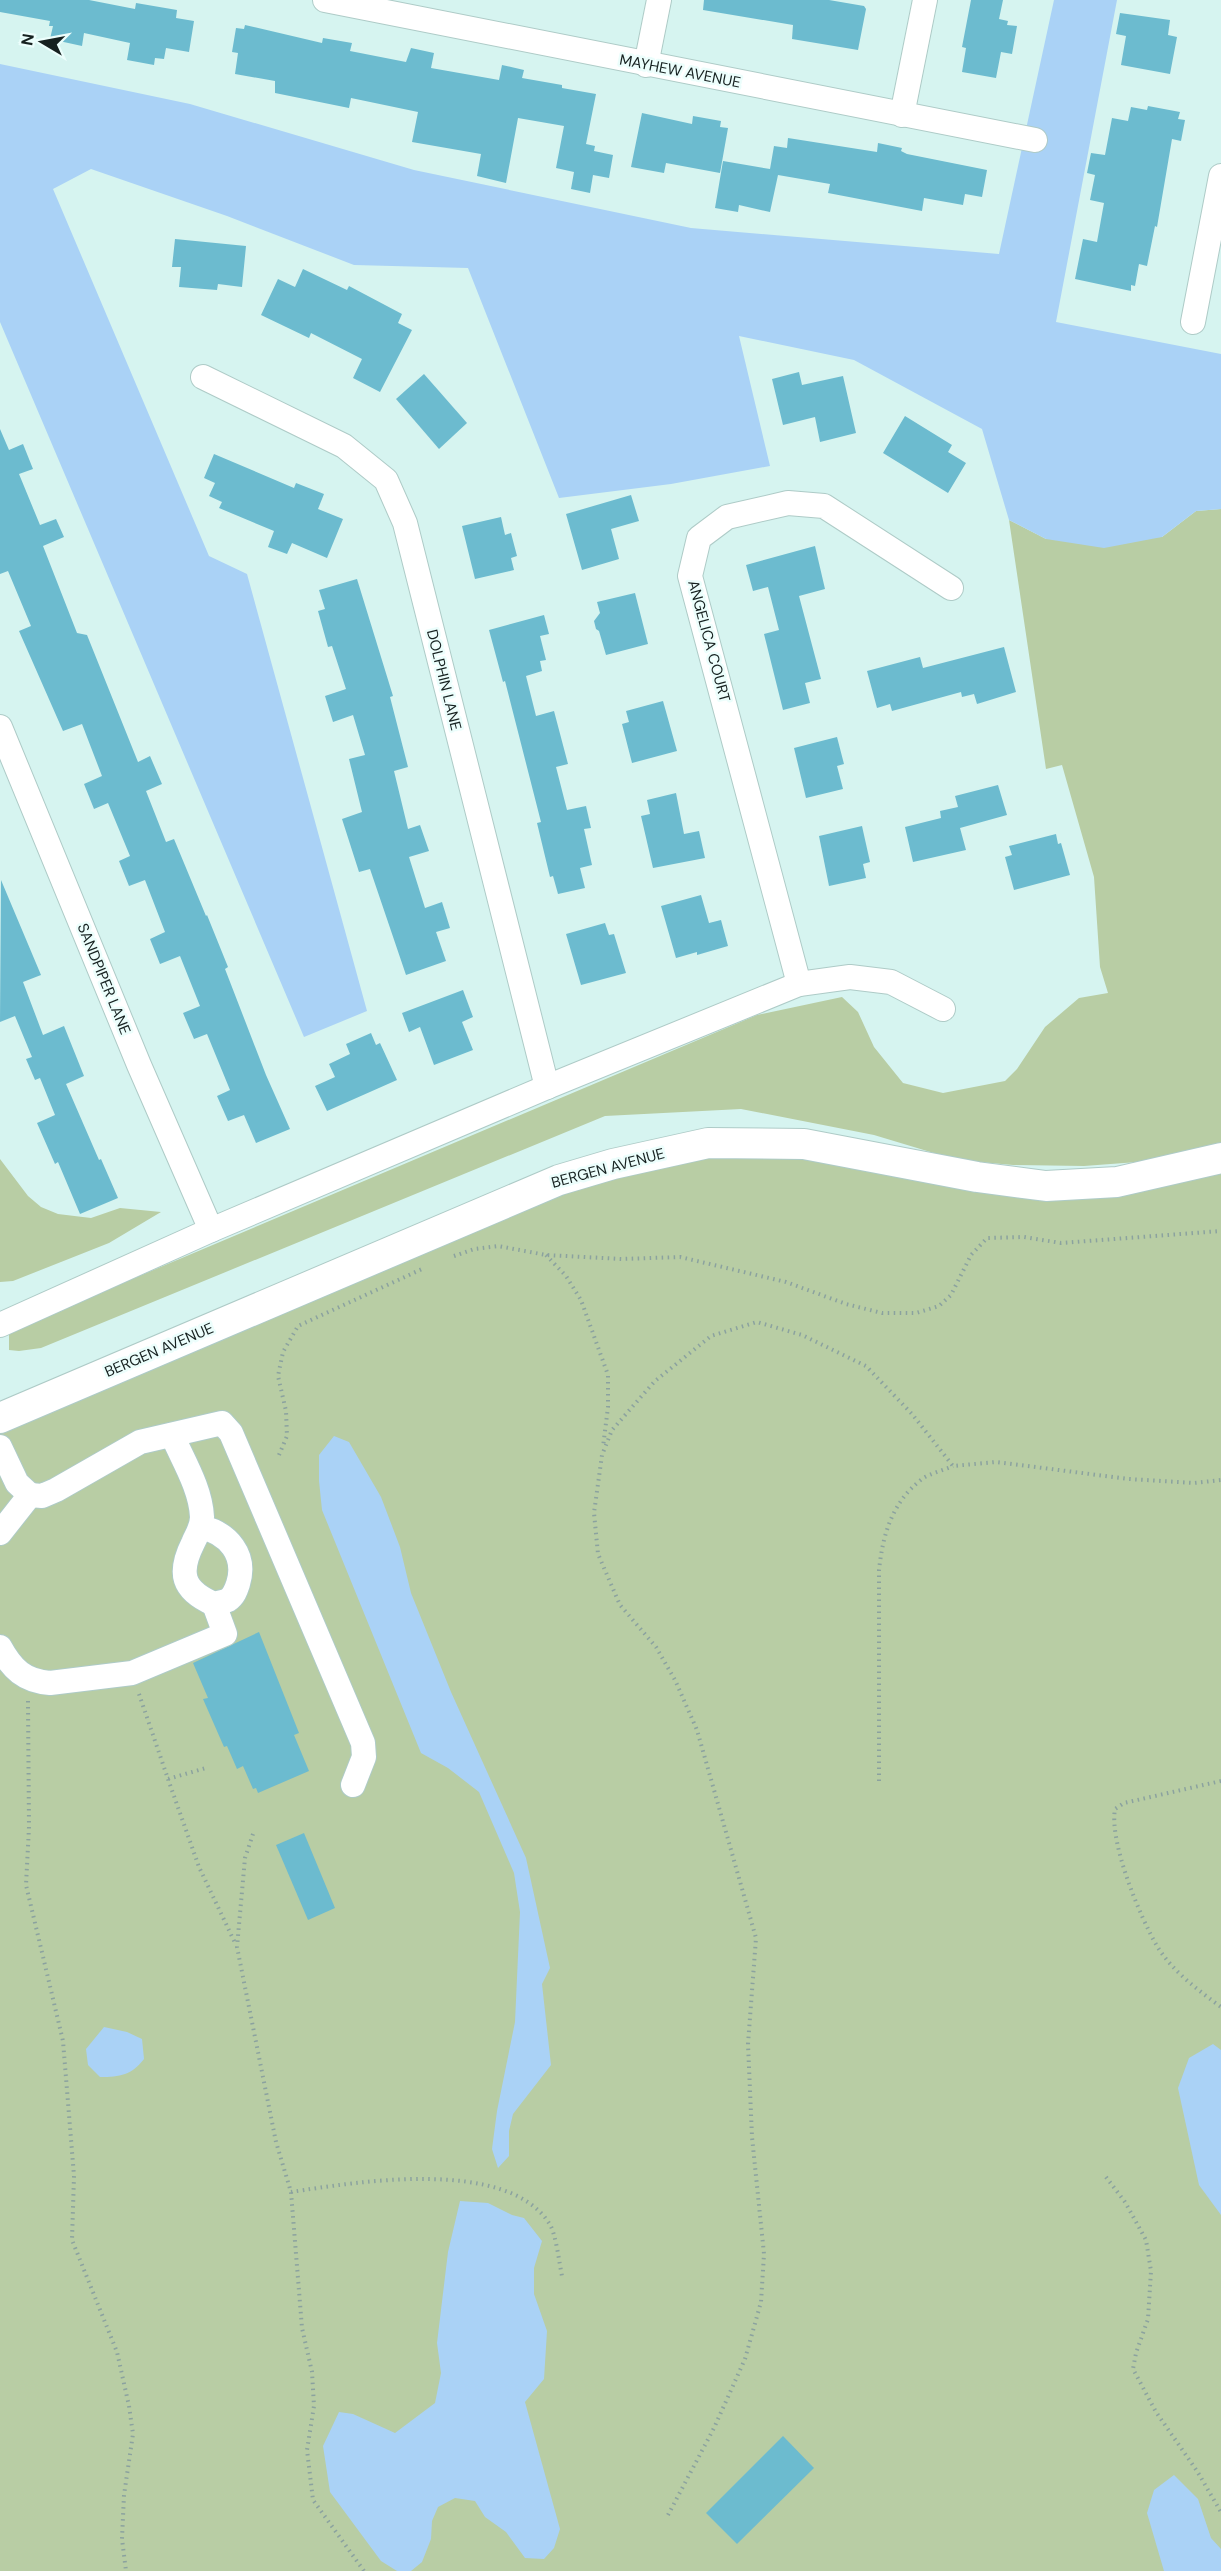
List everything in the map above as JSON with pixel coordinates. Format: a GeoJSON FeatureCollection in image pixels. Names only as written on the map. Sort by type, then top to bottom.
{"type":"FeatureCollection","features":[{"type":"Feature","properties":{"kind":"main road","name":"BERGEN AVENUE"},"geometry":{"type":"LineString","coordinates":[[0,1418],[559,1180],[613,1164],[708,1143],[804,1144],[977,1177],[1046,1185],[1117,1182],[1221,1158]]}},
{"type":"Feature","properties":{"kind":"street","name":"MAYHEW AVENUE"},"geometry":{"type":"LineString","coordinates":[[325,0],[389,6],[646,64],[1035,140]]}},
{"type":"Feature","properties":{"kind":"street"},"geometry":{"type":"LineString","coordinates":[[646,64],[658,0]]}},
{"type":"Feature","properties":{"kind":"street"},"geometry":{"type":"LineString","coordinates":[[902,115],[925,0]]}},
{"type":"Feature","properties":{"kind":"street"},"geometry":{"type":"LineString","coordinates":[[1192,322],[1221,176]]}},
{"type":"Feature","properties":{"kind":"street","name":"DOLPHIN LANE"},"geometry":{"type":"LineString","coordinates":[[203,377],[344,446],[386,480],[405,524],[547,1087]]}},
{"type":"Feature","properties":{"kind":"street","name":"ANGELICA COURT"},"geometry":{"type":"LineString","coordinates":[[799,984],[690,576],[699,538],[727,517],[788,503],[824,507],[951,588]]}},
{"type":"Feature","properties":{"kind":"street","name":"SANDPIPER LANE"},"geometry":{"type":"LineString","coordinates":[[0,727],[139,1065],[211,1230]]}},
{"type":"Feature","properties":{"kind":"street"},"geometry":{"type":"LineString","coordinates":[[0,1325],[211,1230],[547,1087],[799,984],[850,977],[891,982],[943,1009]]}},
{"type":"Feature","properties":{"kind":"street"},"geometry":{"type":"LineString","coordinates":[[0,1447],[16,1483],[30,1495],[42,1496],[56,1491],[140,1442],[222,1423],[231,1433],[363,1743],[364,1757],[353,1785]]}},
{"type":"Feature","properties":{"kind":"street"},"geometry":{"type":"LineString","coordinates":[[172,1435],[200,1499],[201,1527],[183,1567],[186,1585],[199,1598],[214,1604],[229,1599],[236,1592],[241,1575],[239,1556],[229,1541],[215,1530],[201,1527]]}},
{"type":"Feature","properties":{"kind":"street"},"geometry":{"type":"LineString","coordinates":[[0,1533],[30,1495]]}},
{"type":"Feature","properties":{"kind":"street"},"geometry":{"type":"LineString","coordinates":[[0,1647],[8,1661],[19,1673],[38,1682],[50,1683],[132,1673],[225,1634],[214,1604]]}},
{"type":"Feature","properties":{"kind":"path"},"geometry":{"type":"LineString","coordinates":[[448,1257],[474,1249],[498,1246],[546,1255],[622,1259],[680,1257],[786,1282],[846,1304],[873,1311],[916,1313],[939,1306],[951,1295],[970,1255],[987,1238],[1024,1237],[1061,1243],[1221,1231]]}},
{"type":"Feature","properties":{"kind":"path"},"geometry":{"type":"LineString","coordinates":[[546,1255],[567,1276],[581,1300],[608,1375],[608,1407],[594,1513],[598,1554],[620,1605],[656,1647],[675,1680],[697,1730],[756,1938],[748,2044],[752,2137],[764,2254],[761,2302],[745,2359],[714,2428],[668,2515]]}},
{"type":"Feature","properties":{"kind":"path"},"geometry":{"type":"LineString","coordinates":[[279,1455],[287,1436],[286,1411],[278,1376],[283,1352],[298,1326],[427,1267]]}},
{"type":"Feature","properties":{"kind":"path"},"geometry":{"type":"LineString","coordinates":[[602,1455],[612,1430],[655,1382],[711,1336],[757,1322],[802,1335],[866,1366],[912,1414],[953,1466]]}},
{"type":"Feature","properties":{"kind":"path"},"geometry":{"type":"LineString","coordinates":[[879,1781],[879,1570],[882,1539],[894,1509],[923,1479],[953,1466],[996,1462],[1129,1479],[1194,1483],[1221,1480]]}},
{"type":"Feature","properties":{"kind":"path"},"geometry":{"type":"LineString","coordinates":[[132,1673],[199,1867],[237,1947],[276,2142],[291,2192],[302,2328],[312,2372],[314,2406],[307,2450],[313,2500],[364,2571]]}},
{"type":"Feature","properties":{"kind":"path"},"geometry":{"type":"LineString","coordinates":[[38,1682],[26,1704],[29,1827],[26,1885],[63,2042],[74,2176],[72,2240],[117,2352],[129,2406],[133,2434],[124,2495],[122,2539],[126,2571]]}},
{"type":"Feature","properties":{"kind":"path"},"geometry":{"type":"LineString","coordinates":[[168,1779],[206,1768]]}},
{"type":"Feature","properties":{"kind":"path"},"geometry":{"type":"LineString","coordinates":[[1221,1781],[1124,1803],[1115,1809],[1113,1821],[1119,1853],[1138,1904],[1158,1947],[1191,1985],[1221,2007]]}},
{"type":"Feature","properties":{"kind":"path"},"geometry":{"type":"LineString","coordinates":[[237,1947],[245,1858],[253,1834]]}},
{"type":"Feature","properties":{"kind":"path"},"geometry":{"type":"LineString","coordinates":[[1106,2177],[1125,2202],[1146,2240],[1151,2271],[1148,2319],[1136,2353],[1133,2370],[1156,2412],[1197,2471],[1221,2512]]}},
{"type":"Feature","properties":{"kind":"path"},"geometry":{"type":"LineString","coordinates":[[291,2192],[374,2180],[422,2178],[462,2181],[509,2192],[525,2200],[551,2225],[562,2276]]}},
{"type":"Feature","properties":{"kind":"green space"},"geometry":{"type":"Polygon","coordinates":[[[1221,509],[1221,1149],[1164,1160],[1084,1166],[1013,1165],[957,1160],[874,1135],[741,1109],[605,1116],[41,1348],[9,1350],[9,1331],[757,1015],[842,997],[858,1012],[874,1047],[903,1083],[943,1093],[1005,1081],[1017,1069],[1045,1027],[1079,998],[1108,993],[1100,967],[1094,877],[1062,765],[1046,769],[1009,520],[1046,539],[1162,537],[1196,511],[1221,509]]]}},
{"type":"Feature","properties":{"kind":"green space"},"geometry":{"type":"Polygon","coordinates":[[[708,1143],[1046,1186],[1221,1158],[1221,2571],[0,2571],[0,1418],[559,1180],[708,1143]]]}},
{"type":"Feature","properties":{"kind":"green space"},"geometry":{"type":"Polygon","coordinates":[[[0,1159],[28,1196],[41,1207],[58,1214],[91,1218],[120,1208],[161,1212],[109,1243],[13,1281],[0,1282],[0,1159]]]}},
{"type":"Feature","properties":{"kind":"water"},"geometry":{"type":"Polygon","coordinates":[[[1054,0],[1117,0],[1056,322],[1221,354],[1221,509],[1196,511],[1162,537],[1104,548],[1046,539],[1009,520],[982,429],[854,360],[739,336],[770,466],[671,484],[559,498],[468,268],[354,265],[227,216],[91,169],[53,189],[209,556],[247,574],[367,1011],[304,1037],[0,322],[0,64],[190,104],[414,170],[691,228],[999,254],[1054,0]]]}},
{"type":"Feature","properties":{"kind":"water"},"geometry":{"type":"Polygon","coordinates":[[[334,1436],[349,1442],[381,1497],[400,1547],[411,1593],[451,1692],[526,1858],[550,1968],[542,1984],[551,2065],[513,2114],[509,2131],[509,2156],[498,2168],[492,2149],[497,2111],[515,2022],[520,1912],[514,1873],[479,1792],[448,1768],[421,1753],[322,1510],[319,1455],[334,1436]]]}},
{"type":"Feature","properties":{"kind":"water"},"geometry":{"type":"Polygon","coordinates":[[[104,2027],[127,2032],[142,2039],[144,2059],[135,2069],[120,2076],[100,2077],[88,2065],[86,2049],[104,2027]]]}},
{"type":"Feature","properties":{"kind":"water"},"geometry":{"type":"Polygon","coordinates":[[[1213,2044],[1221,2050],[1221,2215],[1199,2185],[1178,2088],[1189,2058],[1213,2044]]]}},
{"type":"Feature","properties":{"kind":"water"},"geometry":{"type":"Polygon","coordinates":[[[460,2201],[488,2203],[512,2215],[524,2218],[542,2241],[534,2268],[534,2294],[547,2331],[544,2379],[525,2402],[560,2529],[554,2548],[544,2559],[525,2558],[506,2532],[485,2517],[475,2501],[455,2498],[438,2507],[432,2521],[431,2539],[422,2562],[411,2571],[397,2571],[381,2561],[330,2492],[323,2446],[339,2412],[353,2414],[395,2433],[435,2403],[441,2373],[437,2343],[448,2252],[460,2201]]]}},
{"type":"Feature","properties":{"kind":"water"},"geometry":{"type":"Polygon","coordinates":[[[1174,2475],[1198,2499],[1211,2538],[1221,2549],[1221,2571],[1164,2571],[1147,2513],[1154,2490],[1174,2475]]]}},
{"type":"Feature","properties":{"kind":"building"},"geometry":{"type":"Polygon","coordinates":[[[0,0],[89,0],[135,9],[136,3],[177,10],[176,18],[194,21],[189,52],[166,48],[164,59],[155,58],[154,65],[127,60],[130,43],[84,33],[82,46],[50,39],[53,26],[49,26],[50,21],[0,12],[0,0]]]}},
{"type":"Feature","properties":{"kind":"building"},"geometry":{"type":"Polygon","coordinates":[[[704,0],[829,0],[864,6],[866,9],[858,50],[792,39],[793,25],[703,10],[704,0]]]}},
{"type":"Feature","properties":{"kind":"building"},"geometry":{"type":"Polygon","coordinates":[[[971,0],[1003,0],[999,19],[1008,21],[1007,25],[1017,26],[1012,54],[1001,52],[996,78],[962,72],[966,48],[962,47],[971,0]]]}},
{"type":"Feature","properties":{"kind":"building"},"geometry":{"type":"Polygon","coordinates":[[[1120,13],[1170,20],[1168,35],[1177,37],[1170,74],[1121,65],[1126,36],[1116,34],[1120,13]]]}},
{"type":"Feature","properties":{"kind":"building"},"geometry":{"type":"Polygon","coordinates":[[[245,25],[322,43],[323,38],[352,43],[350,51],[406,62],[411,48],[434,53],[431,68],[499,80],[502,65],[524,70],[522,78],[596,94],[586,144],[595,146],[594,151],[613,155],[609,178],[593,175],[590,193],[571,189],[574,172],[556,168],[564,126],[518,118],[506,183],[477,176],[481,154],[412,142],[418,112],[351,98],[349,108],[275,93],[275,81],[235,74],[238,53],[232,52],[236,28],[244,29],[245,25]]]}},
{"type":"Feature","properties":{"kind":"building"},"geometry":{"type":"Polygon","coordinates":[[[1148,106],[1180,112],[1178,119],[1185,120],[1181,141],[1172,139],[1157,227],[1155,226],[1147,266],[1139,264],[1135,286],[1131,285],[1131,291],[1075,279],[1083,239],[1097,242],[1104,203],[1090,200],[1095,175],[1087,173],[1091,153],[1105,155],[1112,118],[1128,121],[1131,107],[1147,110],[1148,106]]]}},
{"type":"Feature","properties":{"kind":"building"},"geometry":{"type":"Polygon","coordinates":[[[642,113],[692,124],[693,116],[721,121],[720,127],[728,128],[720,173],[666,163],[664,173],[631,167],[642,113]]]}},
{"type":"Feature","properties":{"kind":"building"},"geometry":{"type":"Polygon","coordinates":[[[788,138],[877,152],[878,143],[902,148],[901,151],[907,154],[987,170],[982,197],[965,194],[963,205],[924,198],[922,211],[828,193],[830,184],[778,175],[770,212],[739,205],[738,212],[715,208],[723,161],[770,169],[774,146],[787,148],[788,138]]]}},
{"type":"Feature","properties":{"kind":"building"},"geometry":{"type":"Polygon","coordinates":[[[175,239],[246,246],[242,287],[218,284],[217,290],[179,287],[181,267],[172,267],[175,239]]]}},
{"type":"Feature","properties":{"kind":"building"},"geometry":{"type":"Polygon","coordinates":[[[303,269],[347,290],[349,286],[402,314],[398,323],[412,330],[380,392],[353,378],[362,359],[311,333],[309,338],[261,315],[278,279],[295,287],[303,269]]]}},
{"type":"Feature","properties":{"kind":"building"},"geometry":{"type":"Polygon","coordinates":[[[799,372],[802,385],[843,376],[856,433],[820,442],[815,417],[783,425],[772,379],[799,372]]]}},
{"type":"Feature","properties":{"kind":"building"},"geometry":{"type":"Polygon","coordinates":[[[424,374],[467,423],[439,449],[396,399],[424,374]]]}},
{"type":"Feature","properties":{"kind":"building"},"geometry":{"type":"Polygon","coordinates":[[[905,416],[952,445],[948,452],[966,463],[948,493],[883,453],[905,416]]]}},
{"type":"Feature","properties":{"kind":"building"},"geometry":{"type":"Polygon","coordinates":[[[0,429],[9,450],[23,444],[33,469],[19,474],[40,525],[56,519],[64,537],[43,546],[77,633],[87,635],[138,762],[150,756],[162,784],[146,791],[166,842],[174,839],[207,915],[266,1075],[290,1129],[256,1143],[244,1115],[228,1121],[217,1096],[230,1090],[207,1034],[194,1039],[183,1013],[200,1006],[180,956],[160,964],[150,939],[165,932],[145,880],[129,886],[119,861],[130,856],[108,803],[94,809],[84,784],[102,776],[82,724],[63,731],[19,631],[31,626],[8,571],[0,574],[0,429]]]}},
{"type":"Feature","properties":{"kind":"building"},"geometry":{"type":"Polygon","coordinates":[[[214,454],[294,488],[296,483],[324,494],[318,509],[343,519],[327,558],[292,543],[287,554],[268,547],[274,531],[219,508],[222,502],[209,496],[215,483],[204,478],[214,454]]]}},
{"type":"Feature","properties":{"kind":"building"},"geometry":{"type":"Polygon","coordinates":[[[631,495],[639,521],[611,529],[619,559],[582,570],[566,514],[631,495]]]}},
{"type":"Feature","properties":{"kind":"building"},"geometry":{"type":"Polygon","coordinates":[[[501,517],[505,535],[511,533],[517,556],[511,558],[514,570],[475,579],[462,526],[501,517]]]}},
{"type":"Feature","properties":{"kind":"building"},"geometry":{"type":"Polygon","coordinates":[[[815,546],[825,589],[799,596],[821,679],[805,683],[810,703],[783,710],[764,634],[779,630],[768,587],[753,591],[746,565],[815,546]]]}},
{"type":"Feature","properties":{"kind":"building"},"geometry":{"type":"Polygon","coordinates":[[[357,579],[393,696],[390,697],[408,767],[394,771],[408,829],[420,825],[429,851],[409,857],[425,908],[442,902],[450,928],[436,932],[446,961],[406,975],[370,869],[359,872],[342,819],[362,812],[349,759],[365,755],[353,715],[333,722],[325,696],[346,689],[332,646],[328,647],[318,611],[325,609],[319,590],[357,579]]]}},
{"type":"Feature","properties":{"kind":"building"},"geometry":{"type":"Polygon","coordinates":[[[635,593],[648,644],[606,655],[594,621],[600,613],[597,602],[635,593]]]}},
{"type":"Feature","properties":{"kind":"building"},"geometry":{"type":"Polygon","coordinates":[[[544,615],[549,634],[540,636],[546,660],[540,661],[542,671],[526,676],[536,716],[554,711],[568,764],[556,767],[567,810],[586,806],[591,828],[584,829],[592,865],[580,868],[585,888],[558,894],[553,876],[550,877],[537,823],[541,822],[505,681],[503,682],[489,630],[544,615]]]}},
{"type":"Feature","properties":{"kind":"building"},"geometry":{"type":"Polygon","coordinates":[[[1004,647],[1016,692],[977,704],[974,694],[962,697],[961,692],[892,711],[890,704],[877,708],[867,671],[920,657],[923,668],[1004,647]]]}},
{"type":"Feature","properties":{"kind":"building"},"geometry":{"type":"Polygon","coordinates":[[[663,701],[677,751],[632,763],[622,724],[629,722],[626,711],[663,701]]]}},
{"type":"Feature","properties":{"kind":"building"},"geometry":{"type":"Polygon","coordinates":[[[837,737],[844,764],[837,766],[843,789],[806,798],[794,748],[837,737]]]}},
{"type":"Feature","properties":{"kind":"building"},"geometry":{"type":"Polygon","coordinates":[[[998,785],[1007,815],[960,828],[966,850],[913,862],[905,827],[941,818],[940,811],[958,807],[955,796],[998,785]]]}},
{"type":"Feature","properties":{"kind":"building"},"geometry":{"type":"Polygon","coordinates":[[[676,793],[684,834],[699,831],[705,858],[653,868],[641,816],[650,814],[647,800],[676,793]]]}},
{"type":"Feature","properties":{"kind":"building"},"geometry":{"type":"Polygon","coordinates":[[[862,826],[870,862],[863,864],[866,878],[829,886],[819,836],[862,826]]]}},
{"type":"Feature","properties":{"kind":"building"},"geometry":{"type":"Polygon","coordinates":[[[1056,834],[1058,844],[1061,843],[1070,875],[1014,890],[1005,857],[1012,855],[1009,846],[1056,834]]]}},
{"type":"Feature","properties":{"kind":"building"},"geometry":{"type":"Polygon","coordinates":[[[1,880],[41,975],[23,982],[43,1035],[64,1026],[84,1076],[66,1084],[118,1198],[80,1214],[58,1162],[55,1164],[37,1123],[55,1115],[40,1078],[35,1080],[26,1059],[32,1057],[15,1016],[0,1022],[1,880]]]}},
{"type":"Feature","properties":{"kind":"building"},"geometry":{"type":"Polygon","coordinates":[[[701,895],[709,923],[721,920],[728,946],[676,958],[661,906],[701,895]]]}},
{"type":"Feature","properties":{"kind":"building"},"geometry":{"type":"Polygon","coordinates":[[[605,923],[609,935],[614,934],[626,973],[581,985],[566,934],[605,923]]]}},
{"type":"Feature","properties":{"kind":"building"},"geometry":{"type":"Polygon","coordinates":[[[463,990],[473,1017],[462,1022],[473,1050],[434,1065],[420,1027],[409,1032],[402,1013],[463,990]]]}},
{"type":"Feature","properties":{"kind":"building"},"geometry":{"type":"Polygon","coordinates":[[[371,1033],[376,1045],[380,1043],[397,1080],[327,1111],[315,1086],[335,1077],[329,1064],[350,1054],[346,1044],[371,1033]]]}},
{"type":"Feature","properties":{"kind":"building"},"geometry":{"type":"Polygon","coordinates":[[[259,1632],[299,1733],[294,1735],[309,1771],[258,1793],[256,1788],[253,1789],[243,1766],[237,1769],[227,1746],[224,1747],[203,1699],[208,1698],[193,1663],[259,1632]]]}},
{"type":"Feature","properties":{"kind":"building"},"geometry":{"type":"Polygon","coordinates":[[[304,1833],[335,1908],[308,1920],[276,1845],[304,1833]]]}},
{"type":"Feature","properties":{"kind":"building"},"geometry":{"type":"Polygon","coordinates":[[[783,2436],[814,2468],[737,2544],[706,2513],[783,2436]]]}}]}
